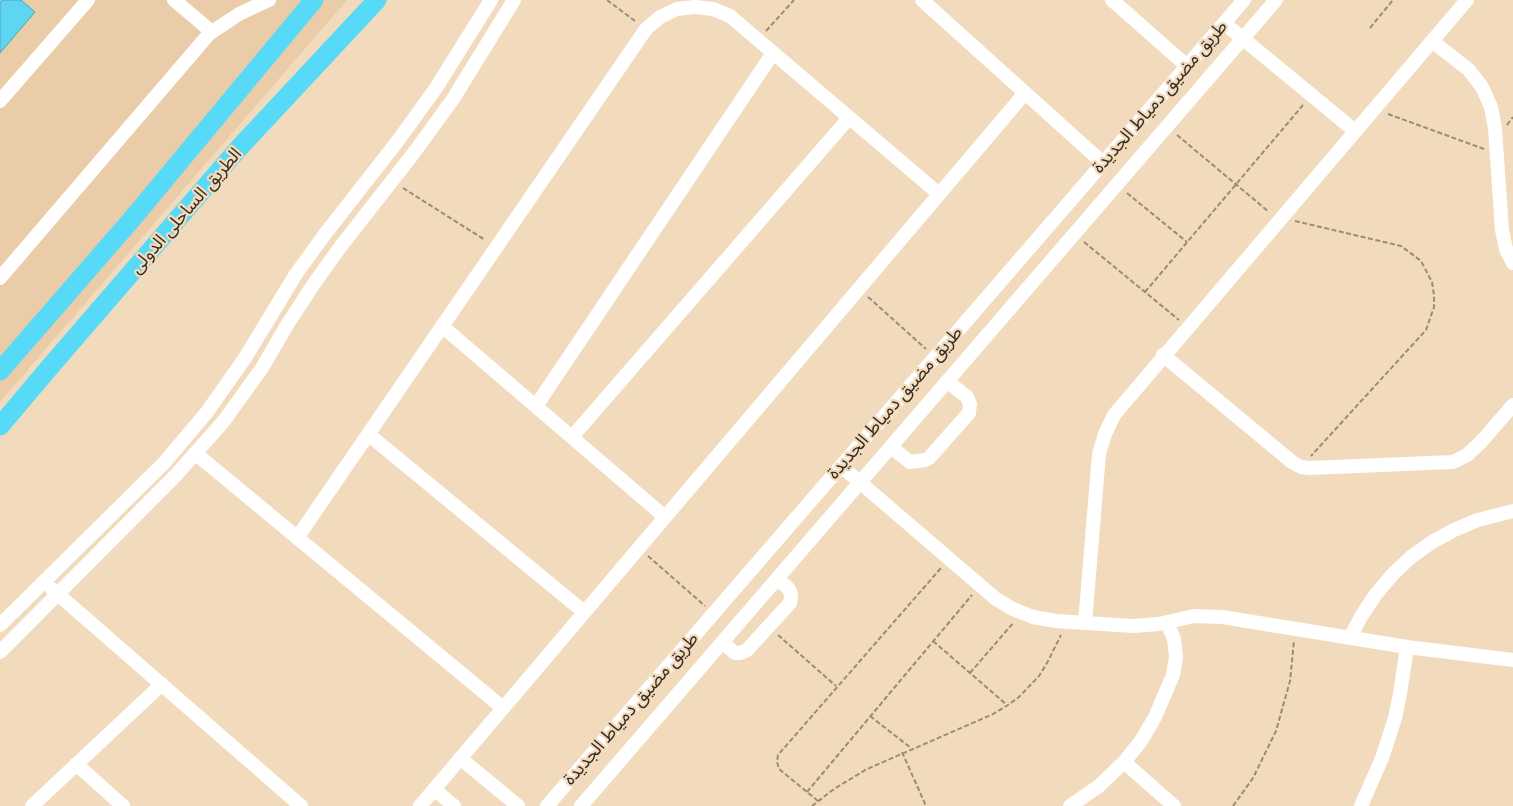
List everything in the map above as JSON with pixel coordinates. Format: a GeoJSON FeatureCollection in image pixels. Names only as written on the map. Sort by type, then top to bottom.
{"type":"FeatureCollection","features":[{"type":"Feature","properties":{"kind":"highway","name":"الطريق الساحلى الدولى"},"geometry":{"type":"LineString","coordinates":[[0,371],[138,212],[314,0]]}},
{"type":"Feature","properties":{"kind":"highway","name":"الطريق الساحلى الدولى"},"geometry":{"type":"LineString","coordinates":[[0,426],[204,189],[377,0]]}},
{"type":"Feature","properties":{"kind":"street"},"geometry":{"type":"LineString","coordinates":[[0,102],[88,0]]}},
{"type":"Feature","properties":{"kind":"street"},"geometry":{"type":"LineString","coordinates":[[174,0],[212,32]]}},
{"type":"Feature","properties":{"kind":"street"},"geometry":{"type":"LineString","coordinates":[[0,278],[212,32],[238,14],[269,0]]}},
{"type":"Feature","properties":{"kind":"street"},"geometry":{"type":"LineString","coordinates":[[0,625],[164,463],[207,412],[245,358],[296,274],[436,88],[491,0]]}},
{"type":"Feature","properties":{"kind":"street"},"geometry":{"type":"LineString","coordinates":[[0,652],[176,475],[223,422],[262,368],[313,285],[453,99],[514,0]]}},
{"type":"Feature","properties":{"kind":"street"},"geometry":{"type":"LineString","coordinates":[[1112,0],[1187,66]]}},
{"type":"Feature","properties":{"kind":"street","name":"طريق مضيق دمياط الجديدة"},"geometry":{"type":"LineString","coordinates":[[547,806],[1244,0]]}},
{"type":"Feature","properties":{"kind":"street","name":"طريق مضيق دمياط الجديدة"},"geometry":{"type":"LineString","coordinates":[[581,806],[1276,0]]}},
{"type":"Feature","properties":{"kind":"street"},"geometry":{"type":"LineString","coordinates":[[1085,623],[1101,444],[1109,424],[1120,406],[1467,0]]}},
{"type":"Feature","properties":{"kind":"street"},"geometry":{"type":"LineString","coordinates":[[927,2],[1103,163]]}},
{"type":"Feature","properties":{"kind":"street"},"geometry":{"type":"LineString","coordinates":[[297,538],[646,29],[660,17],[677,9],[695,7],[713,9],[730,16],[939,194]]}},
{"type":"Feature","properties":{"kind":"street"},"geometry":{"type":"LineString","coordinates":[[1224,23],[1355,131]]}},
{"type":"Feature","properties":{"kind":"street"},"geometry":{"type":"LineString","coordinates":[[1432,41],[1469,70],[1482,87],[1491,107],[1494,117],[1504,239],[1513,263]]}},
{"type":"Feature","properties":{"kind":"street"},"geometry":{"type":"LineString","coordinates":[[536,406],[772,52]]}},
{"type":"Feature","properties":{"kind":"street"},"geometry":{"type":"LineString","coordinates":[[420,806],[1025,93]]}},
{"type":"Feature","properties":{"kind":"street"},"geometry":{"type":"LineString","coordinates":[[572,437],[849,118]]}},
{"type":"Feature","properties":{"kind":"street"},"geometry":{"type":"LineString","coordinates":[[442,326],[665,517]]}},
{"type":"Feature","properties":{"kind":"street"},"geometry":{"type":"LineString","coordinates":[[1163,355],[1292,462],[1310,468],[1453,462],[1467,455],[1481,442],[1513,405]]}},
{"type":"Feature","properties":{"kind":"street"},"geometry":{"type":"LineString","coordinates":[[891,447],[910,462],[925,460],[929,458],[969,412],[967,396],[947,381]]}},
{"type":"Feature","properties":{"kind":"street"},"geometry":{"type":"LineString","coordinates":[[368,434],[584,612]]}},
{"type":"Feature","properties":{"kind":"street"},"geometry":{"type":"LineString","coordinates":[[195,453],[503,708]]}},
{"type":"Feature","properties":{"kind":"street"},"geometry":{"type":"LineString","coordinates":[[841,466],[996,599],[1022,613],[1044,619],[1133,626],[1167,622],[1185,617],[1215,616],[1407,647],[1513,660]]}},
{"type":"Feature","properties":{"kind":"street"},"geometry":{"type":"LineString","coordinates":[[1350,637],[1376,594],[1393,574],[1412,557],[1432,542],[1454,530],[1478,520],[1513,511]]}},
{"type":"Feature","properties":{"kind":"street"},"geometry":{"type":"LineString","coordinates":[[722,642],[735,652],[744,652],[790,603],[790,591],[777,579]]}},
{"type":"Feature","properties":{"kind":"street"},"geometry":{"type":"LineString","coordinates":[[44,582],[301,806]]}},
{"type":"Feature","properties":{"kind":"street"},"geometry":{"type":"LineString","coordinates":[[1070,806],[1099,786],[1124,762],[1141,741],[1155,717],[1173,675],[1176,657],[1174,639],[1167,622]]}},
{"type":"Feature","properties":{"kind":"street"},"geometry":{"type":"LineString","coordinates":[[1361,806],[1382,758],[1392,726],[1400,694],[1407,647]]}},
{"type":"Feature","properties":{"kind":"street"},"geometry":{"type":"LineString","coordinates":[[32,806],[162,684]]}},
{"type":"Feature","properties":{"kind":"street"},"geometry":{"type":"LineString","coordinates":[[460,758],[518,806]]}},
{"type":"Feature","properties":{"kind":"street"},"geometry":{"type":"LineString","coordinates":[[1124,762],[1174,806]]}},
{"type":"Feature","properties":{"kind":"street"},"geometry":{"type":"LineString","coordinates":[[76,764],[123,806]]}},
{"type":"Feature","properties":{"kind":"street"},"geometry":{"type":"LineString","coordinates":[[434,789],[454,806]]}},
{"type":"Feature","properties":{"kind":"path"},"geometry":{"type":"LineString","coordinates":[[607,0],[646,29]]}},
{"type":"Feature","properties":{"kind":"path"},"geometry":{"type":"LineString","coordinates":[[758,40],[794,0]]}},
{"type":"Feature","properties":{"kind":"path"},"geometry":{"type":"LineString","coordinates":[[1370,28],[1393,0]]}},
{"type":"Feature","properties":{"kind":"path"},"geometry":{"type":"LineString","coordinates":[[1145,292],[1312,95]]}},
{"type":"Feature","properties":{"kind":"path"},"geometry":{"type":"LineString","coordinates":[[1374,109],[1496,153]]}},
{"type":"Feature","properties":{"kind":"path"},"geometry":{"type":"LineString","coordinates":[[1167,127],[1280,219],[1402,246],[1421,261],[1432,282],[1434,307],[1426,330],[1301,466]]}},
{"type":"Feature","properties":{"kind":"path"},"geometry":{"type":"LineString","coordinates":[[392,182],[496,247]]}},
{"type":"Feature","properties":{"kind":"path"},"geometry":{"type":"LineString","coordinates":[[1118,184],[1187,242]]}},
{"type":"Feature","properties":{"kind":"path"},"geometry":{"type":"LineString","coordinates":[[1075,234],[1187,328]]}},
{"type":"Feature","properties":{"kind":"path"},"geometry":{"type":"LineString","coordinates":[[858,289],[935,357]]}},
{"type":"Feature","properties":{"kind":"path"},"geometry":{"type":"LineString","coordinates":[[638,548],[714,614]]}},
{"type":"Feature","properties":{"kind":"path"},"geometry":{"type":"LineString","coordinates":[[818,801],[779,769],[777,758],[780,752],[950,559]]}},
{"type":"Feature","properties":{"kind":"path"},"geometry":{"type":"LineString","coordinates":[[806,792],[980,585]]}},
{"type":"Feature","properties":{"kind":"path"},"geometry":{"type":"LineString","coordinates":[[970,673],[1022,613]]}},
{"type":"Feature","properties":{"kind":"path"},"geometry":{"type":"LineString","coordinates":[[812,806],[867,769],[911,748],[993,714],[1008,705],[1039,676],[1047,664],[1067,621]]}},
{"type":"Feature","properties":{"kind":"path"},"geometry":{"type":"LineString","coordinates":[[769,627],[837,687]]}},
{"type":"Feature","properties":{"kind":"path"},"geometry":{"type":"LineString","coordinates":[[1233,806],[1253,778],[1276,731],[1290,680],[1294,655],[1295,629]]}},
{"type":"Feature","properties":{"kind":"path"},"geometry":{"type":"LineString","coordinates":[[933,641],[1008,705]]}},
{"type":"Feature","properties":{"kind":"path"},"geometry":{"type":"LineString","coordinates":[[870,716],[911,748]]}},
{"type":"Feature","properties":{"kind":"path"},"geometry":{"type":"LineString","coordinates":[[902,752],[926,806]]}},
{"type":"Feature","properties":{"kind":"shaded area"},"geometry":{"type":"Polygon","coordinates":[[[0,0],[347,0],[0,402],[0,0]]]}},
{"type":"Feature","properties":{"kind":"water"},"geometry":{"type":"Polygon","coordinates":[[[2,0],[21,0],[35,12],[0,53],[0,2],[2,0]]]}}]}
